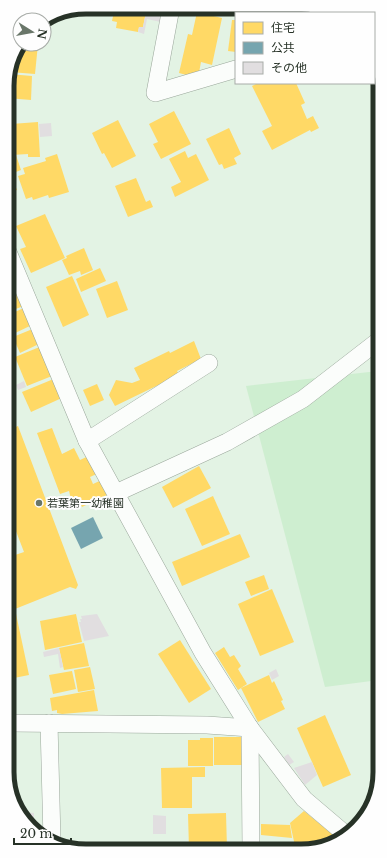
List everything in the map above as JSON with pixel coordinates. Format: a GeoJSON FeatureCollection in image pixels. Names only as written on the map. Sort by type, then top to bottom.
{"type":"FeatureCollection","features":[{"type":"Feature","properties":{"kind":"street"},"geometry":{"type":"LineString","coordinates":[[170,14],[155,93],[235,69]]}},
{"type":"Feature","properties":{"kind":"street"},"geometry":{"type":"LineString","coordinates":[[14,266],[87,441],[203,653],[250,728],[304,799],[342,831]]}},
{"type":"Feature","properties":{"kind":"street"},"geometry":{"type":"LineString","coordinates":[[116,493],[227,442],[303,399],[373,345]]}},
{"type":"Feature","properties":{"kind":"street"},"geometry":{"type":"LineString","coordinates":[[87,441],[209,363]]}},
{"type":"Feature","properties":{"kind":"street"},"geometry":{"type":"LineString","coordinates":[[14,723],[207,725],[250,728]]}},
{"type":"Feature","properties":{"kind":"street"},"geometry":{"type":"LineString","coordinates":[[49,723],[52,836]]}},
{"type":"Feature","properties":{"kind":"street"},"geometry":{"type":"LineString","coordinates":[[250,728],[251,844]]}},
{"type":"Feature","properties":{"kind":"green space"},"geometry":{"type":"Polygon","coordinates":[[[373,372],[373,681],[325,687],[246,386],[373,372]]]}},
{"type":"Feature","properties":{"kind":"building: 住宅"},"geometry":{"type":"Polygon","coordinates":[[[114,14],[146,14],[143,27],[139,27],[138,32],[116,28],[117,22],[112,21],[114,14]]]}},
{"type":"Feature","properties":{"kind":"building: 住宅"},"geometry":{"type":"Polygon","coordinates":[[[197,14],[205,14],[222,18],[212,65],[201,62],[198,78],[179,73],[188,34],[192,35],[197,14]]]}},
{"type":"Feature","properties":{"kind":"building: 住宅"},"geometry":{"type":"Polygon","coordinates":[[[232,20],[235,20],[235,52],[228,51],[232,20]]]}},
{"type":"Feature","properties":{"kind":"building: 住宅"},"geometry":{"type":"Polygon","coordinates":[[[22,52],[37,52],[35,74],[15,72],[19,58],[22,52]]]}},
{"type":"Feature","properties":{"kind":"building: 住宅"},"geometry":{"type":"Polygon","coordinates":[[[15,75],[32,76],[31,100],[14,99],[15,75]]]}},
{"type":"Feature","properties":{"kind":"building: 住宅"},"geometry":{"type":"Polygon","coordinates":[[[256,84],[296,84],[305,103],[301,105],[307,119],[313,116],[319,128],[311,132],[310,130],[272,150],[262,131],[272,126],[252,86],[256,84]]]}},
{"type":"Feature","properties":{"kind":"building: 住宅"},"geometry":{"type":"Polygon","coordinates":[[[174,111],[191,144],[161,159],[153,144],[158,142],[149,124],[174,111]]]}},
{"type":"Feature","properties":{"kind":"building: 住宅"},"geometry":{"type":"Polygon","coordinates":[[[118,120],[136,156],[112,168],[104,153],[102,154],[92,133],[118,120]]]}},
{"type":"Feature","properties":{"kind":"building: 住宅"},"geometry":{"type":"Polygon","coordinates":[[[38,122],[40,157],[28,157],[28,154],[14,155],[14,124],[38,122]]]}},
{"type":"Feature","properties":{"kind":"building: 住宅"},"geometry":{"type":"Polygon","coordinates":[[[229,128],[241,154],[234,158],[237,164],[224,169],[222,164],[219,165],[206,139],[229,128]]]}},
{"type":"Feature","properties":{"kind":"building: 住宅"},"geometry":{"type":"Polygon","coordinates":[[[185,151],[188,158],[196,154],[209,180],[175,197],[171,187],[181,182],[169,159],[185,151]]]}},
{"type":"Feature","properties":{"kind":"building: 住宅"},"geometry":{"type":"Polygon","coordinates":[[[57,154],[69,192],[49,198],[48,195],[33,200],[32,197],[26,199],[18,176],[25,174],[23,168],[46,161],[45,158],[57,154]]]}},
{"type":"Feature","properties":{"kind":"building: 住宅"},"geometry":{"type":"Polygon","coordinates":[[[16,155],[21,170],[14,173],[14,156],[16,155]]]}},
{"type":"Feature","properties":{"kind":"building: 住宅"},"geometry":{"type":"Polygon","coordinates":[[[136,178],[146,202],[150,200],[153,207],[128,217],[115,186],[136,178]]]}},
{"type":"Feature","properties":{"kind":"building: 住宅"},"geometry":{"type":"Polygon","coordinates":[[[14,182],[17,190],[14,191],[14,182]]]}},
{"type":"Feature","properties":{"kind":"building: 住宅"},"geometry":{"type":"Polygon","coordinates":[[[45,214],[65,258],[31,273],[20,249],[26,247],[16,226],[45,214]]]}},
{"type":"Feature","properties":{"kind":"building: 住宅"},"geometry":{"type":"Polygon","coordinates":[[[84,248],[93,270],[81,275],[80,271],[69,275],[62,260],[67,258],[66,256],[84,248]]]}},
{"type":"Feature","properties":{"kind":"building: 住宅"},"geometry":{"type":"Polygon","coordinates":[[[100,268],[106,281],[81,292],[76,279],[100,268]]]}},
{"type":"Feature","properties":{"kind":"building: 住宅"},"geometry":{"type":"Polygon","coordinates":[[[72,276],[89,315],[63,327],[46,287],[72,276]]]}},
{"type":"Feature","properties":{"kind":"building: 住宅"},"geometry":{"type":"Polygon","coordinates":[[[14,279],[26,305],[14,310],[14,279]]]}},
{"type":"Feature","properties":{"kind":"building: 住宅"},"geometry":{"type":"Polygon","coordinates":[[[117,281],[128,310],[107,318],[96,289],[117,281]]]}},
{"type":"Feature","properties":{"kind":"building: 住宅"},"geometry":{"type":"Polygon","coordinates":[[[26,307],[34,324],[14,334],[14,312],[26,307]]]}},
{"type":"Feature","properties":{"kind":"building: 住宅"},"geometry":{"type":"Polygon","coordinates":[[[35,328],[41,343],[20,353],[14,337],[35,328]]]}},
{"type":"Feature","properties":{"kind":"building: 住宅"},"geometry":{"type":"Polygon","coordinates":[[[194,341],[201,359],[177,371],[179,375],[115,406],[109,395],[116,380],[132,383],[140,380],[134,368],[194,341]]]}},
{"type":"Feature","properties":{"kind":"building: 住宅"},"geometry":{"type":"Polygon","coordinates":[[[42,346],[52,376],[27,386],[15,357],[42,346]]]}},
{"type":"Feature","properties":{"kind":"building: 住宅"},"geometry":{"type":"Polygon","coordinates":[[[56,378],[64,397],[31,412],[22,392],[56,378]]]}},
{"type":"Feature","properties":{"kind":"building: 住宅"},"geometry":{"type":"Polygon","coordinates":[[[97,384],[104,400],[90,406],[83,390],[97,384]]]}},
{"type":"Feature","properties":{"kind":"building: 住宅"},"geometry":{"type":"Polygon","coordinates":[[[18,426],[78,585],[76,589],[70,587],[15,609],[29,675],[14,678],[14,555],[24,552],[14,526],[14,428],[18,426]]]}},
{"type":"Feature","properties":{"kind":"building: 住宅"},"geometry":{"type":"Polygon","coordinates":[[[52,428],[62,454],[74,448],[80,460],[93,454],[101,472],[90,477],[93,484],[106,478],[113,492],[82,507],[77,496],[71,499],[69,491],[60,494],[37,433],[52,428]]]}},
{"type":"Feature","properties":{"kind":"building: 住宅"},"geometry":{"type":"Polygon","coordinates":[[[199,466],[211,488],[173,508],[162,487],[199,466]]]}},
{"type":"Feature","properties":{"kind":"building: 住宅"},"geometry":{"type":"Polygon","coordinates":[[[213,496],[230,534],[202,546],[185,509],[213,496]]]}},
{"type":"Feature","properties":{"kind":"building: 住宅"},"geometry":{"type":"Polygon","coordinates":[[[240,534],[250,557],[182,586],[172,562],[240,534]]]}},
{"type":"Feature","properties":{"kind":"building: 住宅"},"geometry":{"type":"Polygon","coordinates":[[[264,575],[269,589],[251,596],[245,582],[264,575]]]}},
{"type":"Feature","properties":{"kind":"building: 住宅"},"geometry":{"type":"Polygon","coordinates":[[[272,589],[294,642],[260,656],[238,604],[272,589]]]}},
{"type":"Feature","properties":{"kind":"building: 住宅"},"geometry":{"type":"Polygon","coordinates":[[[76,614],[82,642],[45,650],[40,621],[76,614]]]}},
{"type":"Feature","properties":{"kind":"building: 住宅"},"geometry":{"type":"Polygon","coordinates":[[[180,640],[211,689],[189,703],[158,654],[180,640]]]}},
{"type":"Feature","properties":{"kind":"building: 住宅"},"geometry":{"type":"Polygon","coordinates":[[[84,643],[89,666],[64,670],[59,648],[84,643]]]}},
{"type":"Feature","properties":{"kind":"building: 住宅"},"geometry":{"type":"Polygon","coordinates":[[[224,647],[230,657],[234,655],[241,666],[238,669],[247,684],[238,690],[215,653],[224,647]]]}},
{"type":"Feature","properties":{"kind":"building: 住宅"},"geometry":{"type":"Polygon","coordinates":[[[90,667],[95,689],[78,692],[74,670],[90,667]]]}},
{"type":"Feature","properties":{"kind":"building: 住宅"},"geometry":{"type":"Polygon","coordinates":[[[72,671],[76,689],[53,694],[49,675],[72,671]]]}},
{"type":"Feature","properties":{"kind":"building: 住宅"},"geometry":{"type":"Polygon","coordinates":[[[269,675],[272,683],[274,681],[283,700],[281,701],[285,709],[258,722],[241,688],[269,675]]]}},
{"type":"Feature","properties":{"kind":"building: 住宅"},"geometry":{"type":"Polygon","coordinates":[[[94,690],[98,711],[62,714],[57,713],[57,710],[52,711],[50,698],[94,690]]]}},
{"type":"Feature","properties":{"kind":"building: 住宅"},"geometry":{"type":"Polygon","coordinates":[[[325,715],[351,775],[323,787],[297,728],[325,715]]]}},
{"type":"Feature","properties":{"kind":"building: 住宅"},"geometry":{"type":"Polygon","coordinates":[[[214,737],[243,737],[243,765],[214,765],[214,737]]]}},
{"type":"Feature","properties":{"kind":"building: 住宅"},"geometry":{"type":"Polygon","coordinates":[[[200,738],[213,738],[213,766],[188,766],[188,740],[200,740],[200,738]]]}},
{"type":"Feature","properties":{"kind":"building: 住宅"},"geometry":{"type":"Polygon","coordinates":[[[205,767],[205,777],[192,777],[192,808],[162,808],[161,768],[205,767]]]}},
{"type":"Feature","properties":{"kind":"building: 住宅"},"geometry":{"type":"Polygon","coordinates":[[[304,811],[335,836],[320,842],[301,844],[299,842],[295,844],[290,823],[304,811]]]}},
{"type":"Feature","properties":{"kind":"building: 住宅"},"geometry":{"type":"Polygon","coordinates":[[[226,813],[227,844],[189,844],[188,814],[226,813]]]}},
{"type":"Feature","properties":{"kind":"building: 住宅"},"geometry":{"type":"Polygon","coordinates":[[[261,824],[290,825],[292,838],[261,835],[261,824]]]}},
{"type":"Feature","properties":{"kind":"building: 公共"},"geometry":{"type":"Polygon","coordinates":[[[93,517],[103,538],[81,549],[71,528],[93,517]]]}},
{"type":"Feature","properties":{"kind":"building: その他"},"geometry":{"type":"Polygon","coordinates":[[[146,14],[167,14],[165,23],[147,19],[144,34],[138,32],[139,27],[143,27],[146,14]]]}},
{"type":"Feature","properties":{"kind":"building: その他"},"geometry":{"type":"Polygon","coordinates":[[[51,123],[52,136],[40,137],[39,124],[51,123]]]}},
{"type":"Feature","properties":{"kind":"building: その他"},"geometry":{"type":"Polygon","coordinates":[[[24,381],[26,387],[18,390],[16,385],[24,381]]]}},
{"type":"Feature","properties":{"kind":"building: その他"},"geometry":{"type":"Polygon","coordinates":[[[97,614],[109,636],[84,641],[79,622],[81,622],[80,619],[82,619],[81,616],[97,614]]]}},
{"type":"Feature","properties":{"kind":"building: その他"},"geometry":{"type":"Polygon","coordinates":[[[59,648],[63,667],[60,668],[58,654],[44,657],[43,652],[59,648]]]}},
{"type":"Feature","properties":{"kind":"building: その他"},"geometry":{"type":"Polygon","coordinates":[[[276,669],[279,676],[272,680],[269,673],[276,669]]]}},
{"type":"Feature","properties":{"kind":"building: その他"},"geometry":{"type":"Polygon","coordinates":[[[288,754],[294,762],[289,765],[284,757],[288,754]]]}},
{"type":"Feature","properties":{"kind":"building: その他"},"geometry":{"type":"Polygon","coordinates":[[[312,762],[317,775],[305,785],[294,768],[312,762]]]}},
{"type":"Feature","properties":{"kind":"building: その他"},"geometry":{"type":"Polygon","coordinates":[[[26,812],[34,813],[34,822],[26,812]]]}},
{"type":"Feature","properties":{"kind":"building: その他"},"geometry":{"type":"Polygon","coordinates":[[[153,815],[166,816],[166,834],[153,834],[153,815]]]}},
{"type":"Feature","properties":{"kind":"place","name":"若葉第一幼稚園"},"geometry":{"type":"Point","coordinates":[39,503]}}]}
